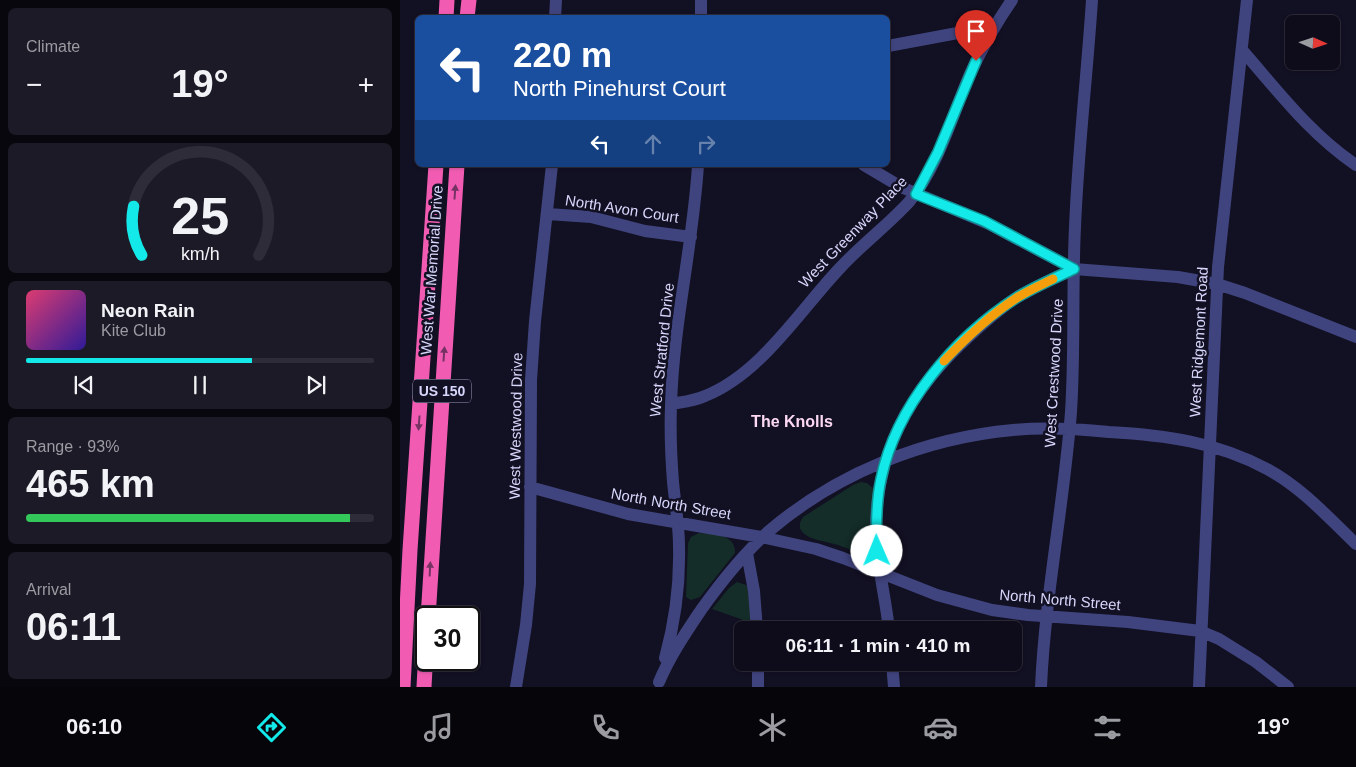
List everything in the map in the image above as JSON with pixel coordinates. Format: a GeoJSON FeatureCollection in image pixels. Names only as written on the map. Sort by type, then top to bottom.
{"type":"FeatureCollection","features":[{"type":"Feature","properties":{"kind":"highway"},"geometry":{"type":"LineString","coordinates":[[446,15],[447,0]]}},
{"type":"Feature","properties":{"kind":"highway"},"geometry":{"type":"LineString","coordinates":[[467,15],[469,0]]}},
{"type":"Feature","properties":{"kind":"highway","name":"West War Memorial Drive"},"geometry":{"type":"LineString","coordinates":[[403,687],[410,550],[436,167]]}},
{"type":"Feature","properties":{"kind":"highway","name":"West War Memorial Drive"},"geometry":{"type":"LineString","coordinates":[[429,606],[457,167]]}},
{"type":"Feature","properties":{"kind":"highway"},"geometry":{"type":"LineString","coordinates":[[424,687],[425,671]]}},
{"type":"Feature","properties":{"kind":"street"},"geometry":{"type":"LineString","coordinates":[[555,15],[556,0]]}},
{"type":"Feature","properties":{"kind":"street"},"geometry":{"type":"LineString","coordinates":[[701,0],[701,15]]}},
{"type":"Feature","properties":{"kind":"street","name":"West Greenway Place"},"geometry":{"type":"LineString","coordinates":[[671,404],[708,395],[748,368],[774,344],[846,260],[916,194],[938,152],[971,73],[995,26],[1012,0]]}},
{"type":"Feature","properties":{"kind":"street","name":"West Crestwood Drive"},"geometry":{"type":"LineString","coordinates":[[1041,687],[1046,617],[1069,429],[1073,363],[1078,156],[1092,0]]}},
{"type":"Feature","properties":{"kind":"street","name":"West Ridgemont Road"},"geometry":{"type":"LineString","coordinates":[[1200,687],[1217,284],[1247,0]]}},
{"type":"Feature","properties":{"kind":"street"},"geometry":{"type":"LineString","coordinates":[[890,46],[995,26]]}},
{"type":"Feature","properties":{"kind":"street"},"geometry":{"type":"LineString","coordinates":[[1242,50],[1301,119],[1323,140],[1356,165]]}},
{"type":"Feature","properties":{"kind":"street","name":"West Westwood Drive"},"geometry":{"type":"LineString","coordinates":[[516,687],[526,625],[530,584],[532,547],[530,417],[534,341],[552,167]]}},
{"type":"Feature","properties":{"kind":"street","name":"West Stratford Drive"},"geometry":{"type":"LineString","coordinates":[[658,685],[675,610],[679,567],[672,467],[671,404],[676,341],[691,237],[698,167]]}},
{"type":"Feature","properties":{"kind":"street"},"geometry":{"type":"LineString","coordinates":[[867,167],[916,194],[984,221],[1074,269],[1178,277],[1217,284],[1245,293],[1356,337]]}},
{"type":"Feature","properties":{"kind":"street","name":"North Avon Court"},"geometry":{"type":"LineString","coordinates":[[548,214],[591,217],[645,231],[691,237]]}},
{"type":"Feature","properties":{"kind":"street"},"geometry":{"type":"LineString","coordinates":[[887,621],[879,573],[877,513],[880,485],[886,460],[900,423],[928,379],[950,355],[1003,307],[1023,294],[1074,269]]}},
{"type":"Feature","properties":{"kind":"street"},"geometry":{"type":"LineString","coordinates":[[658,685],[672,654],[719,585],[747,553],[780,522],[824,492],[886,460],[918,449],[968,436],[1022,429],[1069,429],[1151,435],[1210,445],[1237,454],[1283,478],[1308,497],[1356,544]]}},
{"type":"Feature","properties":{"kind":"street","name":"North North Street"},"geometry":{"type":"LineString","coordinates":[[530,487],[610,510],[763,537],[826,552],[937,595],[974,606],[1008,613],[1191,629],[1202,632],[1259,664],[1288,687]]}},
{"type":"Feature","properties":{"kind":"street"},"geometry":{"type":"LineString","coordinates":[[747,553],[754,591],[756,621]]}},
{"type":"Feature","properties":{"kind":"street"},"geometry":{"type":"LineString","coordinates":[[758,671],[758,687]]}},
{"type":"Feature","properties":{"kind":"street"},"geometry":{"type":"LineString","coordinates":[[893,671],[894,687]]}},
{"type":"Feature","properties":{"kind":"green space"},"geometry":{"type":"Polygon","coordinates":[[[861,482],[867,483],[874,489],[871,546],[869,549],[862,552],[855,551],[817,540],[804,534],[800,524],[803,517],[853,485],[861,482]]]}},
{"type":"Feature","properties":{"kind":"green space"},"geometry":{"type":"Polygon","coordinates":[[[699,533],[723,536],[732,542],[735,553],[700,597],[691,600],[686,597],[688,543],[691,537],[699,533]]]}},
{"type":"Feature","properties":{"kind":"green space"},"geometry":{"type":"Polygon","coordinates":[[[737,582],[746,585],[749,590],[752,621],[746,621],[712,609],[729,588],[737,582]]]}},
{"type":"Feature","properties":{"kind":"slow traffic"},"geometry":{"type":"LineString","coordinates":[[944,361],[1003,307],[1023,294],[1053,279]]}},
{"type":"Feature","properties":{"kind":"district","name":"The Knolls"},"geometry":{"type":"Point","coordinates":[792,421]}},
{"type":"Feature","properties":{"kind":"route"},"geometry":{"type":"LineString","coordinates":[[877,551],[876,531],[881,478],[898,430],[916,396],[940,365],[990,317],[1023,294],[1074,269],[984,221],[916,194],[938,152],[976,61]]}}]}
